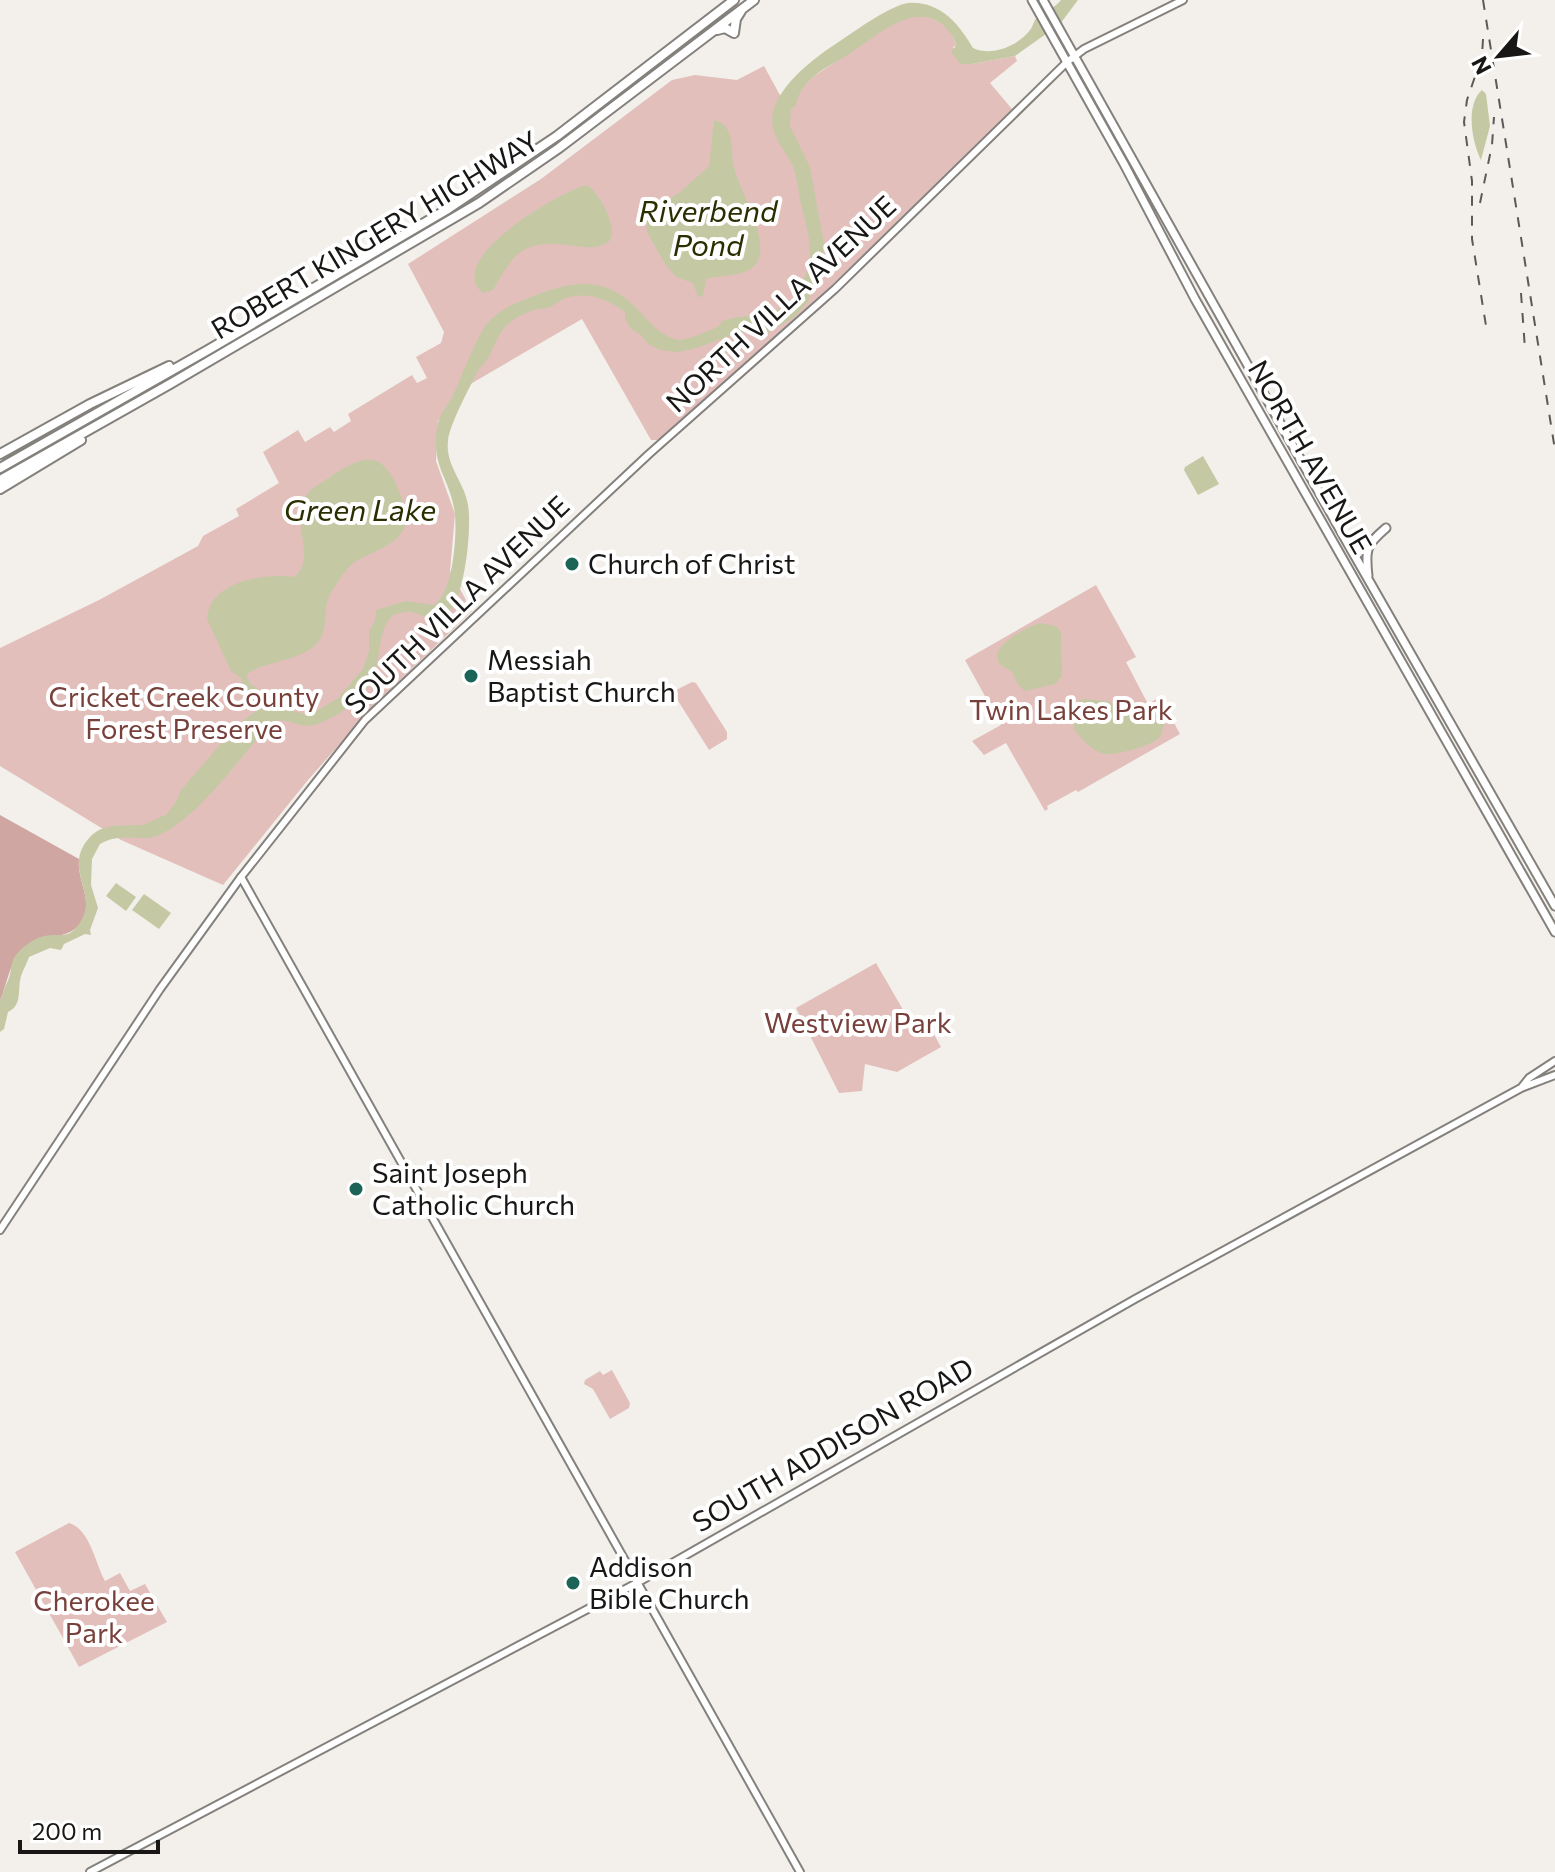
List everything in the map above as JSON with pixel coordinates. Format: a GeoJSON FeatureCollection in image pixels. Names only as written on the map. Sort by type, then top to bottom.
{"type":"FeatureCollection","features":[{"type":"Feature","properties":{"kind":"highway"},"geometry":{"type":"LineString","coordinates":[[0,468],[383,249],[502,175],[734,0]]}},
{"type":"Feature","properties":{"kind":"highway","name":"ROBERT KINGERY HIGHWAY"},"geometry":{"type":"LineString","coordinates":[[0,480],[479,203],[559,148],[754,0]]}},
{"type":"Feature","properties":{"kind":"highway"},"geometry":{"type":"LineString","coordinates":[[704,37],[721,28],[734,33],[736,19],[744,7]]}},
{"type":"Feature","properties":{"kind":"highway"},"geometry":{"type":"LineString","coordinates":[[0,452],[240,331]]}},
{"type":"Feature","properties":{"kind":"highway"},"geometry":{"type":"LineString","coordinates":[[0,489],[170,384]]}},
{"type":"Feature","properties":{"kind":"main road","name":"NORTH AVENUE"},"geometry":{"type":"LineString","coordinates":[[1043,0],[1555,906]]}},
{"type":"Feature","properties":{"kind":"main road","name":"NORTH AVENUE"},"geometry":{"type":"LineString","coordinates":[[1033,1],[1206,319],[1555,932]]}},
{"type":"Feature","properties":{"kind":"main road"},"geometry":{"type":"LineString","coordinates":[[1368,578],[1366,550],[1386,528]]}},
{"type":"Feature","properties":{"kind":"street"},"geometry":{"type":"LineString","coordinates":[[1067,62],[1075,55],[1183,0]]}},
{"type":"Feature","properties":{"kind":"street","name":"NORTH VILLA AVENUE"},"geometry":{"type":"LineString","coordinates":[[649,454],[835,289],[1067,62]]}},
{"type":"Feature","properties":{"kind":"street","name":"SOUTH VILLA AVENUE"},"geometry":{"type":"LineString","coordinates":[[0,1230],[160,989],[241,877],[365,720],[649,454]]}},
{"type":"Feature","properties":{"kind":"street"},"geometry":{"type":"LineString","coordinates":[[241,877],[800,1872]]}},
{"type":"Feature","properties":{"kind":"street"},"geometry":{"type":"LineString","coordinates":[[1521,1088],[1529,1078],[1555,1061]]}},
{"type":"Feature","properties":{"kind":"street"},"geometry":{"type":"LineString","coordinates":[[1521,1088],[1555,1075]]}},
{"type":"Feature","properties":{"kind":"street","name":"SOUTH ADDISON ROAD"},"geometry":{"type":"LineString","coordinates":[[90,1872],[637,1583],[1135,1299],[1521,1088]]}},
{"type":"Feature","properties":{"kind":"green space","name":"Cricket Creek County Forest Preserve"},"geometry":{"type":"Polygon","coordinates":[[[916,14],[936,20],[947,28],[954,39],[956,46],[953,47],[959,62],[972,64],[1015,56],[1017,61],[990,83],[1012,109],[828,289],[658,440],[651,440],[582,319],[455,393],[438,421],[436,461],[455,514],[450,571],[472,611],[376,703],[308,780],[223,885],[121,840],[0,766],[0,648],[99,600],[198,546],[203,536],[239,516],[236,509],[279,483],[263,452],[298,430],[305,442],[330,427],[334,432],[351,421],[348,414],[412,375],[417,383],[427,378],[416,357],[441,343],[444,332],[408,264],[541,179],[672,80],[695,75],[737,80],[764,66],[781,97],[797,94],[810,79],[876,34],[916,14]]]}},
{"type":"Feature","properties":{"kind":"green space","name":"Twin Lakes Park"},"geometry":{"type":"Polygon","coordinates":[[[1096,585],[1136,657],[1126,662],[1148,704],[1160,697],[1180,734],[1078,792],[1076,790],[1047,806],[1045,811],[1006,743],[984,755],[972,741],[1001,725],[965,660],[1096,585]]]}},
{"type":"Feature","properties":{"kind":"green space"},"geometry":{"type":"Polygon","coordinates":[[[696,683],[727,732],[727,739],[709,750],[675,696],[676,690],[696,683]]]}},
{"type":"Feature","properties":{"kind":"green space","name":"Westview Park"},"geometry":{"type":"Polygon","coordinates":[[[876,963],[913,1027],[926,1020],[941,1047],[897,1072],[865,1064],[862,1091],[839,1093],[796,1008],[876,963]]]}},
{"type":"Feature","properties":{"kind":"green space"},"geometry":{"type":"Polygon","coordinates":[[[612,1370],[630,1403],[629,1408],[610,1419],[593,1389],[584,1384],[585,1380],[600,1371],[603,1375],[612,1370]]]}},
{"type":"Feature","properties":{"kind":"green space","name":"Cherokee Park"},"geometry":{"type":"Polygon","coordinates":[[[69,1523],[76,1526],[87,1539],[105,1581],[120,1573],[130,1591],[145,1584],[167,1622],[79,1667],[15,1552],[69,1523]]]}},
{"type":"Feature","properties":{"kind":"shaded area"},"geometry":{"type":"Polygon","coordinates":[[[0,815],[79,859],[86,909],[83,920],[70,932],[35,942],[21,950],[13,963],[0,1001],[0,815]]]}},
{"type":"Feature","properties":{"kind":"water","name":"Green Lake"},"geometry":{"type":"Polygon","coordinates":[[[1061,0],[1078,0],[1060,24],[1015,56],[960,64],[951,51],[956,46],[950,33],[933,19],[921,17],[896,23],[810,80],[791,109],[790,126],[810,167],[824,244],[822,261],[808,302],[793,318],[766,334],[745,331],[693,349],[677,352],[660,350],[631,329],[625,312],[618,307],[582,295],[530,312],[508,324],[479,369],[449,434],[449,458],[466,497],[469,516],[466,564],[453,608],[446,616],[437,619],[411,612],[393,615],[382,634],[371,682],[351,705],[315,725],[283,720],[272,722],[220,784],[175,826],[152,837],[116,838],[100,844],[92,859],[91,885],[98,908],[91,935],[85,934],[64,944],[61,950],[50,948],[29,957],[21,976],[18,1001],[8,1012],[4,1029],[0,1032],[0,1001],[15,957],[37,938],[68,934],[82,919],[86,899],[79,859],[90,837],[101,829],[150,823],[161,818],[237,725],[255,712],[241,678],[231,671],[207,619],[210,606],[217,596],[240,582],[294,577],[304,558],[300,519],[307,494],[351,464],[377,461],[393,477],[406,513],[402,533],[395,540],[355,562],[342,575],[329,597],[324,631],[318,642],[302,654],[246,675],[251,685],[258,688],[262,699],[271,706],[310,715],[338,698],[363,669],[376,610],[406,601],[433,605],[445,590],[454,551],[455,515],[438,462],[438,423],[478,338],[491,319],[547,291],[589,284],[615,292],[628,300],[657,329],[679,340],[717,327],[723,321],[771,312],[785,306],[804,280],[810,257],[795,173],[776,138],[772,121],[779,97],[787,86],[807,65],[830,48],[873,19],[901,5],[919,3],[939,10],[954,22],[973,48],[988,51],[1019,41],[1038,16],[1061,0]]]}},
{"type":"Feature","properties":{"kind":"water"},"geometry":{"type":"Polygon","coordinates":[[[1482,90],[1486,94],[1490,126],[1481,160],[1473,134],[1472,114],[1473,105],[1482,90]]]}},
{"type":"Feature","properties":{"kind":"water","name":"Riverbend Pond"},"geometry":{"type":"Polygon","coordinates":[[[714,120],[726,127],[729,133],[734,167],[755,222],[760,250],[757,262],[749,270],[706,279],[703,296],[698,297],[693,283],[676,277],[665,264],[647,232],[646,220],[654,209],[680,192],[709,166],[714,120]]]}},
{"type":"Feature","properties":{"kind":"water"},"geometry":{"type":"Polygon","coordinates":[[[587,185],[607,213],[612,231],[607,243],[590,247],[549,244],[528,248],[512,260],[493,290],[483,293],[475,279],[478,263],[491,246],[531,213],[587,185]]]}},
{"type":"Feature","properties":{"kind":"water"},"geometry":{"type":"Polygon","coordinates":[[[1203,456],[1219,484],[1198,495],[1184,470],[1203,456]]]}},
{"type":"Feature","properties":{"kind":"water"},"geometry":{"type":"Polygon","coordinates":[[[1040,623],[1056,626],[1061,633],[1062,676],[1055,684],[1025,691],[1012,672],[999,664],[997,654],[1009,639],[1040,623]]]}},
{"type":"Feature","properties":{"kind":"water"},"geometry":{"type":"Polygon","coordinates":[[[1083,699],[1107,701],[1141,715],[1161,715],[1167,720],[1160,737],[1151,743],[1117,753],[1101,753],[1075,731],[1074,708],[1083,699]]]}},
{"type":"Feature","properties":{"kind":"water"},"geometry":{"type":"Polygon","coordinates":[[[116,883],[136,897],[126,911],[106,896],[116,883]]]}},
{"type":"Feature","properties":{"kind":"water"},"geometry":{"type":"Polygon","coordinates":[[[144,894],[171,913],[159,929],[132,910],[144,894]]]}},
{"type":"Feature","properties":{"kind":"waterway"},"geometry":{"type":"LineString","coordinates":[[144,826],[163,817]]}},
{"type":"Feature","properties":{"kind":"railway"},"geometry":{"type":"LineString","coordinates":[[1483,0],[1555,450]]}},
{"type":"Feature","properties":{"kind":"railway"},"geometry":{"type":"LineString","coordinates":[[1483,39],[1482,56],[1467,100],[1464,122],[1472,181],[1472,239],[1487,332]]}},
{"type":"Feature","properties":{"kind":"railway"},"geometry":{"type":"LineString","coordinates":[[1480,203],[1492,145],[1494,117]]}},
{"type":"Feature","properties":{"kind":"railway"},"geometry":{"type":"LineString","coordinates":[[1521,293],[1525,349]]}},
{"type":"Feature","properties":{"kind":"place","name":"Church of Christ"},"geometry":{"type":"Point","coordinates":[572,564]}},
{"type":"Feature","properties":{"kind":"place","name":"Messiah Baptist Church"},"geometry":{"type":"Point","coordinates":[471,676]}},
{"type":"Feature","properties":{"kind":"place","name":"Saint Joseph Catholic Church"},"geometry":{"type":"Point","coordinates":[356,1189]}},
{"type":"Feature","properties":{"kind":"place","name":"Addison Bible Church"},"geometry":{"type":"Point","coordinates":[573,1583]}}]}
